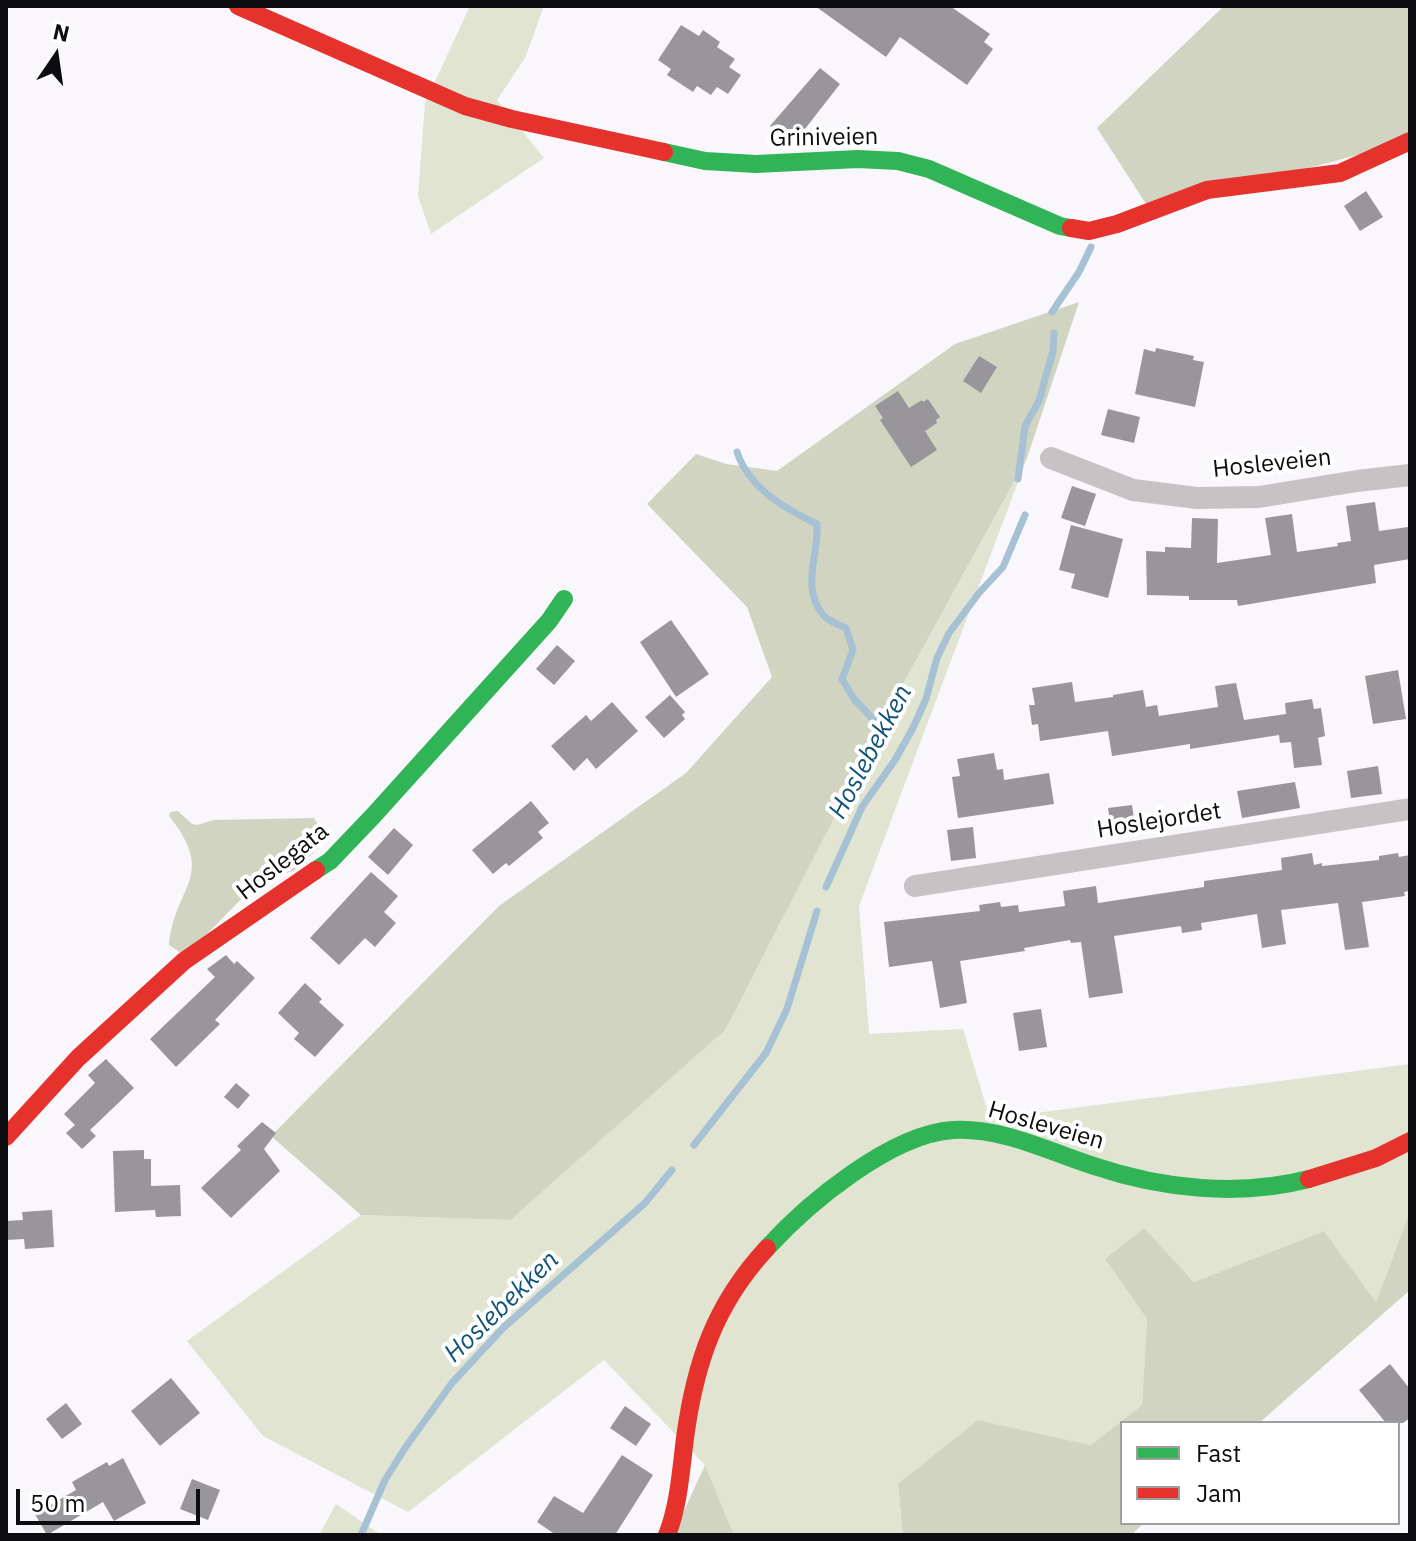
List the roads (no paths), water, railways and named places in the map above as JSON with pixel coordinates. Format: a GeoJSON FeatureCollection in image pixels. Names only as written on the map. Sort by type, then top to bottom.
{"type":"FeatureCollection","features":[{"type":"Feature","properties":{"kind":"street","name":"Griniveien"},"geometry":{"type":"LineString","coordinates":[[238,6],[420,88],[465,106],[512,119],[705,161],[756,164],[858,159],[898,161],[971,185],[1060,226],[1089,231],[1117,224],[1207,190],[1340,173],[1410,141]]}},
{"type":"Feature","properties":{"kind":"street","name":"Hosleveien"},"geometry":{"type":"LineString","coordinates":[[1051,458],[1133,490],[1197,498],[1259,497],[1410,475]]}},
{"type":"Feature","properties":{"kind":"street","name":"Hoslegata"},"geometry":{"type":"LineString","coordinates":[[6,1137],[78,1058],[184,961],[330,861],[538,632],[564,599]]}},
{"type":"Feature","properties":{"kind":"street","name":"Hoslejordet"},"geometry":{"type":"LineString","coordinates":[[915,886],[1410,809]]}},
{"type":"Feature","properties":{"kind":"street","name":"Hosleveien"},"geometry":{"type":"LineString","coordinates":[[667,1535],[682,1462],[693,1379],[713,1326],[739,1282],[765,1248],[804,1209],[841,1180],[890,1151],[926,1134],[964,1130],[1009,1138],[1114,1173],[1168,1185],[1232,1190],[1299,1182],[1350,1169],[1410,1141]]}},
{"type":"Feature","properties":{"kind":"waterway","name":"Hoslebekken"},"geometry":{"type":"LineString","coordinates":[[1052,312],[1079,272],[1091,247]]}},
{"type":"Feature","properties":{"kind":"waterway","name":"Hoslebekken"},"geometry":{"type":"LineString","coordinates":[[1018,479],[1025,426],[1039,401],[1053,351],[1054,333]]}},
{"type":"Feature","properties":{"kind":"waterway"},"geometry":{"type":"LineString","coordinates":[[737,452],[759,487],[781,504],[817,524],[813,595],[824,616],[846,628],[853,650],[842,679],[854,699],[888,735]]}},
{"type":"Feature","properties":{"kind":"waterway","name":"Hoslebekken"},"geometry":{"type":"LineString","coordinates":[[826,887],[862,807],[913,728],[949,633],[1003,567],[1025,515]]}},
{"type":"Feature","properties":{"kind":"waterway","name":"Hoslebekken"},"geometry":{"type":"LineString","coordinates":[[694,1145],[766,1053],[787,1009],[817,911]]}},
{"type":"Feature","properties":{"kind":"waterway","name":"Hoslebekken"},"geometry":{"type":"LineString","coordinates":[[361,1535],[385,1480],[452,1383],[503,1328],[645,1203],[672,1170]]}}]}
